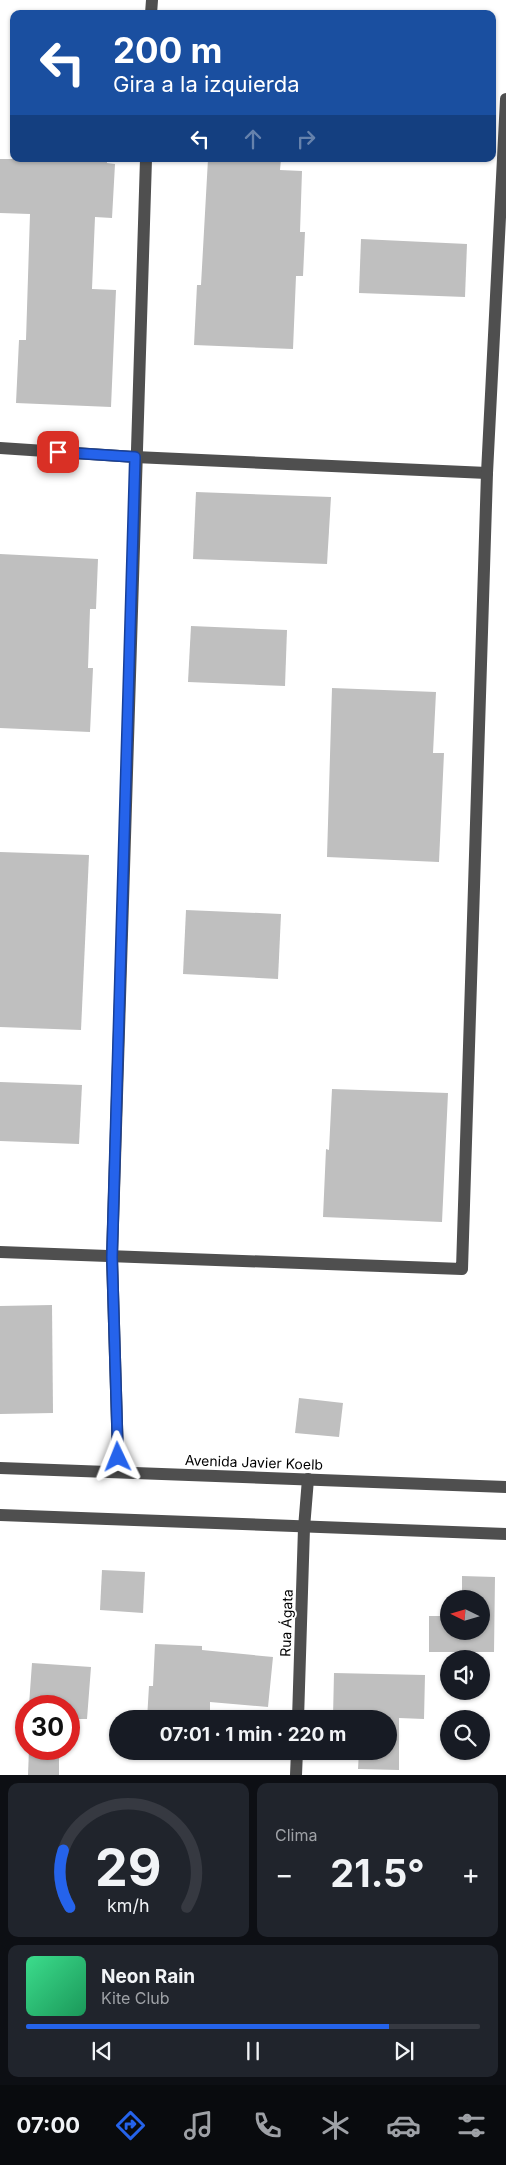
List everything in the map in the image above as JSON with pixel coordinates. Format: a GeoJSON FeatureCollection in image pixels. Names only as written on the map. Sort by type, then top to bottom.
{"type":"FeatureCollection","features":[{"type":"Feature","properties":{"kind":"street"},"geometry":{"type":"LineString","coordinates":[[0,1252],[462,1269],[487,473],[506,99]]}},
{"type":"Feature","properties":{"kind":"street"},"geometry":{"type":"LineString","coordinates":[[117,1472],[112,1257],[135,457],[146,162]]}},
{"type":"Feature","properties":{"kind":"street"},"geometry":{"type":"LineString","coordinates":[[0,448],[135,457],[487,473]]}},
{"type":"Feature","properties":{"kind":"street","name":"Avenida Javier Koelb"},"geometry":{"type":"LineString","coordinates":[[0,1468],[506,1487]]}},
{"type":"Feature","properties":{"kind":"street","name":"Rua Ágata"},"geometry":{"type":"LineString","coordinates":[[298,1710],[304,1528],[308,1479]]}},
{"type":"Feature","properties":{"kind":"street"},"geometry":{"type":"LineString","coordinates":[[0,1515],[304,1528],[506,1534]]}},
{"type":"Feature","properties":{"kind":"street"},"geometry":{"type":"LineString","coordinates":[[296,1775],[297,1760]]}},
{"type":"Feature","properties":{"kind":"building"},"geometry":{"type":"Polygon","coordinates":[[[0,159],[10,159],[10,162],[107,162],[115,164],[112,218],[95,217],[92,289],[116,290],[111,407],[16,403],[19,340],[26,340],[30,214],[0,213],[0,159]]]}},
{"type":"Feature","properties":{"kind":"building"},"geometry":{"type":"Polygon","coordinates":[[[208,162],[281,162],[280,170],[302,171],[300,232],[305,232],[303,276],[296,276],[293,349],[194,345],[197,285],[201,285],[208,162]]]}},
{"type":"Feature","properties":{"kind":"building"},"geometry":{"type":"Polygon","coordinates":[[[361,239],[467,244],[465,297],[359,293],[361,239]]]}},
{"type":"Feature","properties":{"kind":"building"},"geometry":{"type":"Polygon","coordinates":[[[196,492],[331,497],[327,564],[193,559],[196,492]]]}},
{"type":"Feature","properties":{"kind":"building"},"geometry":{"type":"Polygon","coordinates":[[[0,554],[98,559],[96,609],[90,609],[88,668],[93,668],[90,732],[0,728],[0,554]]]}},
{"type":"Feature","properties":{"kind":"building"},"geometry":{"type":"Polygon","coordinates":[[[191,626],[287,630],[285,686],[188,682],[191,626]]]}},
{"type":"Feature","properties":{"kind":"building"},"geometry":{"type":"Polygon","coordinates":[[[332,688],[436,692],[433,753],[444,753],[439,862],[327,857],[332,688]]]}},
{"type":"Feature","properties":{"kind":"building"},"geometry":{"type":"Polygon","coordinates":[[[0,852],[89,855],[81,1030],[0,1027],[0,852]]]}},
{"type":"Feature","properties":{"kind":"building"},"geometry":{"type":"Polygon","coordinates":[[[186,910],[281,914],[278,979],[183,974],[186,910]]]}},
{"type":"Feature","properties":{"kind":"building"},"geometry":{"type":"Polygon","coordinates":[[[0,1082],[82,1085],[79,1144],[0,1141],[0,1082]]]}},
{"type":"Feature","properties":{"kind":"building"},"geometry":{"type":"Polygon","coordinates":[[[332,1089],[448,1093],[442,1222],[323,1217],[326,1149],[329,1150],[332,1089]]]}},
{"type":"Feature","properties":{"kind":"building"},"geometry":{"type":"Polygon","coordinates":[[[52,1305],[53,1413],[0,1414],[0,1306],[52,1305]]]}},
{"type":"Feature","properties":{"kind":"building"},"geometry":{"type":"Polygon","coordinates":[[[299,1398],[343,1403],[339,1437],[295,1433],[299,1398]]]}},
{"type":"Feature","properties":{"kind":"building"},"geometry":{"type":"Polygon","coordinates":[[[102,1570],[145,1572],[143,1613],[100,1610],[102,1570]]]}},
{"type":"Feature","properties":{"kind":"building"},"geometry":{"type":"Polygon","coordinates":[[[462,1576],[495,1577],[494,1652],[490,1652],[490,1650],[440,1650],[440,1652],[429,1652],[429,1616],[440,1616],[440,1640],[490,1640],[490,1590],[462,1590],[462,1576]]]}},
{"type":"Feature","properties":{"kind":"building"},"geometry":{"type":"Polygon","coordinates":[[[155,1644],[202,1646],[202,1650],[273,1657],[268,1707],[210,1702],[210,1710],[148,1710],[149,1686],[153,1686],[155,1644]]]}},
{"type":"Feature","properties":{"kind":"building"},"geometry":{"type":"Polygon","coordinates":[[[32,1663],[91,1667],[87,1719],[80,1719],[80,1695],[30,1695],[32,1663]]]}},
{"type":"Feature","properties":{"kind":"building"},"geometry":{"type":"Polygon","coordinates":[[[334,1673],[425,1675],[424,1719],[399,1718],[399,1770],[358,1769],[358,1760],[397,1760],[397,1710],[333,1710],[334,1673]]]}},
{"type":"Feature","properties":{"kind":"building"},"geometry":{"type":"Polygon","coordinates":[[[29,1760],[59,1760],[59,1775],[28,1775],[29,1760]]]}},
{"type":"Feature","properties":{"kind":"route"},"geometry":{"type":"LineString","coordinates":[[58,452],[135,457],[112,1257],[118,1457]]}}]}
